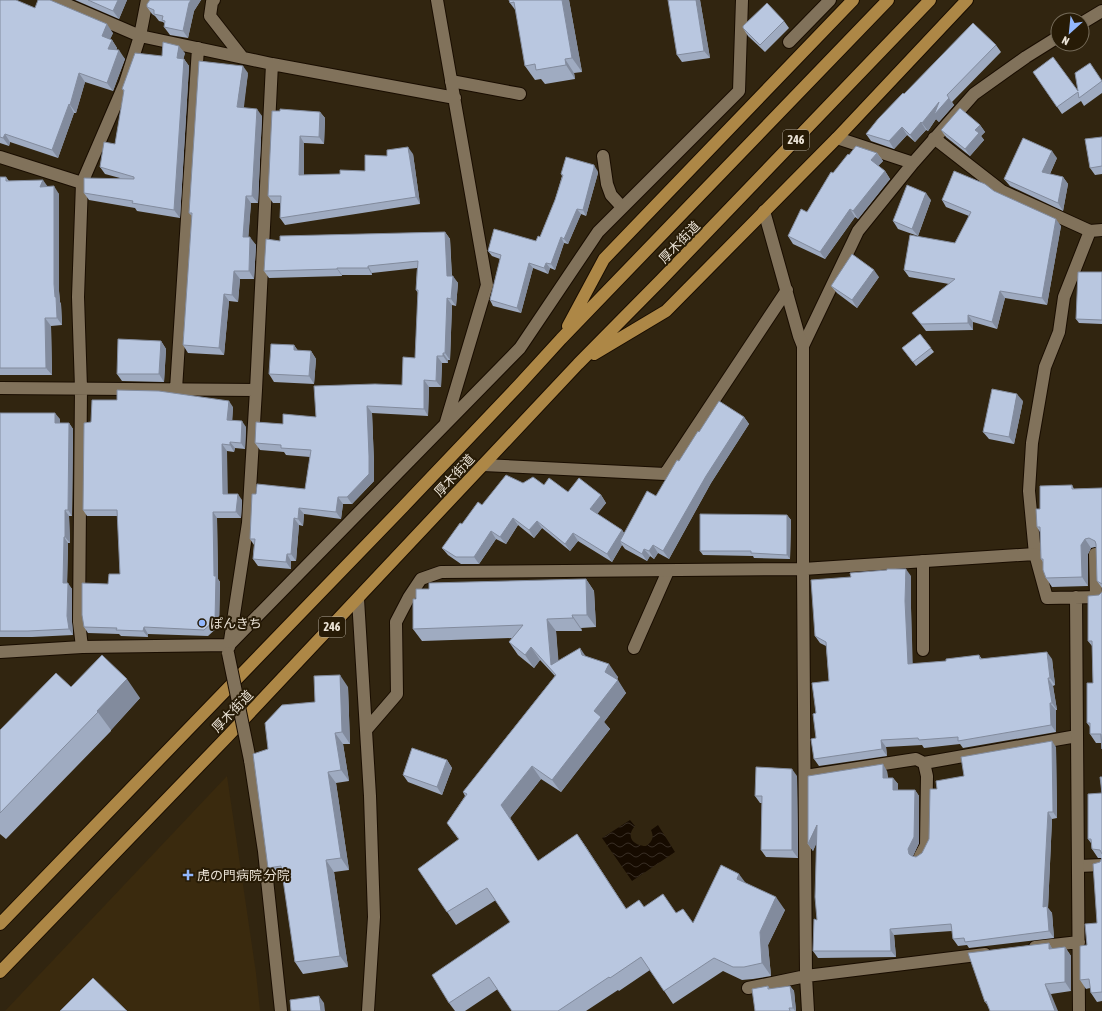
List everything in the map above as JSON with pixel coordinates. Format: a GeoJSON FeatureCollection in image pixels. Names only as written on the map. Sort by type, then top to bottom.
{"type":"FeatureCollection","features":[{"type":"Feature","properties":{"kind":"highway"},"geometry":{"type":"LineString","coordinates":[[561,339],[604,259],[852,0]]}},
{"type":"Feature","properties":{"kind":"highway","name":"厚木街道"},"geometry":{"type":"LineString","coordinates":[[0,924],[392,518],[561,339],[888,0]]}},
{"type":"Feature","properties":{"kind":"highway","name":"厚木街道"},"geometry":{"type":"LineString","coordinates":[[0,972],[227,737],[578,364],[661,280],[930,0]]}},
{"type":"Feature","properties":{"kind":"highway"},"geometry":{"type":"LineString","coordinates":[[578,364],[666,311],[837,138],[967,0]]}},
{"type":"Feature","properties":{"kind":"street"},"geometry":{"type":"LineString","coordinates":[[56,0],[140,36],[272,64],[454,98]]}},
{"type":"Feature","properties":{"kind":"street"},"geometry":{"type":"LineString","coordinates":[[82,647],[79,622],[81,388],[78,297],[82,184],[125,83],[140,36],[147,0]]}},
{"type":"Feature","properties":{"kind":"street"},"geometry":{"type":"LineString","coordinates":[[214,0],[212,2],[210,16],[242,57]]}},
{"type":"Feature","properties":{"kind":"street"},"geometry":{"type":"LineString","coordinates":[[437,0],[487,285],[445,425]]}},
{"type":"Feature","properties":{"kind":"street"},"geometry":{"type":"LineString","coordinates":[[0,652],[82,647],[229,649],[520,348],[598,232],[739,91],[742,0]]}},
{"type":"Feature","properties":{"kind":"street"},"geometry":{"type":"LineString","coordinates":[[790,42],[830,0]]}},
{"type":"Feature","properties":{"kind":"street"},"geometry":{"type":"LineString","coordinates":[[1090,18],[1102,11]]}},
{"type":"Feature","properties":{"kind":"street"},"geometry":{"type":"LineString","coordinates":[[803,346],[858,231],[913,163],[974,94],[1050,42]]}},
{"type":"Feature","properties":{"kind":"street"},"geometry":{"type":"LineString","coordinates":[[176,389],[198,48]]}},
{"type":"Feature","properties":{"kind":"street"},"geometry":{"type":"LineString","coordinates":[[272,64],[248,523],[229,649],[250,760],[264,851],[281,1011]]}},
{"type":"Feature","properties":{"kind":"street"},"geometry":{"type":"LineString","coordinates":[[451,81],[520,94]]}},
{"type":"Feature","properties":{"kind":"street"},"geometry":{"type":"LineString","coordinates":[[837,138],[913,163]]}},
{"type":"Feature","properties":{"kind":"street"},"geometry":{"type":"LineString","coordinates":[[934,138],[1002,191],[1096,230],[1064,297],[1058,332],[1045,366],[1032,443],[1029,490],[1035,554],[1047,598],[1099,597],[1095,554]]}},
{"type":"Feature","properties":{"kind":"street"},"geometry":{"type":"LineString","coordinates":[[603,156],[607,184],[611,195],[622,207]]}},
{"type":"Feature","properties":{"kind":"street"},"geometry":{"type":"LineString","coordinates":[[0,157],[82,184]]}},
{"type":"Feature","properties":{"kind":"street"},"geometry":{"type":"LineString","coordinates":[[764,211],[803,346],[806,976],[808,1011]]}},
{"type":"Feature","properties":{"kind":"street"},"geometry":{"type":"LineString","coordinates":[[483,465],[665,474],[787,290]]}},
{"type":"Feature","properties":{"kind":"street"},"geometry":{"type":"LineString","coordinates":[[0,388],[256,390]]}},
{"type":"Feature","properties":{"kind":"street"},"geometry":{"type":"LineString","coordinates":[[366,730],[397,694],[396,622],[409,597],[421,579],[441,572],[803,569],[1035,554]]}},
{"type":"Feature","properties":{"kind":"street"},"geometry":{"type":"LineString","coordinates":[[923,561],[923,650]]}},
{"type":"Feature","properties":{"kind":"street"},"geometry":{"type":"LineString","coordinates":[[634,648],[668,570]]}},
{"type":"Feature","properties":{"kind":"street"},"geometry":{"type":"LineString","coordinates":[[1076,597],[1079,1011]]}},
{"type":"Feature","properties":{"kind":"street"},"geometry":{"type":"LineString","coordinates":[[358,599],[366,730],[374,917],[368,1011]]}},
{"type":"Feature","properties":{"kind":"street"},"geometry":{"type":"LineString","coordinates":[[805,776],[916,759],[924,763],[1077,736]]}},
{"type":"Feature","properties":{"kind":"street"},"geometry":{"type":"LineString","coordinates":[[920,856],[926,845],[927,776],[924,763]]}},
{"type":"Feature","properties":{"kind":"street"},"geometry":{"type":"LineString","coordinates":[[1079,866],[1102,865]]}},
{"type":"Feature","properties":{"kind":"street"},"geometry":{"type":"LineString","coordinates":[[1024,949],[1079,942]]}},
{"type":"Feature","properties":{"kind":"street"},"geometry":{"type":"LineString","coordinates":[[748,988],[806,976],[993,952]]}},
{"type":"Feature","properties":{"kind":"shaded area","name":"虎の門病院 分院"},"geometry":{"type":"Polygon","coordinates":[[[227,776],[256,973],[260,1011],[5,1011],[227,776]]]}},
{"type":"Feature","properties":{"kind":"water"},"geometry":{"type":"Polygon","coordinates":[[[630,820],[635,826],[632,830],[631,837],[635,843],[646,846],[652,839],[651,830],[658,825],[675,852],[632,881],[602,838],[630,820]]]}},
{"type":"Feature","properties":{"kind":"building"},"geometry":{"type":"Polygon","coordinates":[[[0,0],[16,0],[35,8],[38,0],[50,0],[107,24],[102,36],[112,40],[108,49],[119,50],[107,83],[79,73],[70,105],[69,104],[52,150],[5,134],[3,138],[0,137],[0,0]]]}},
{"type":"Feature","properties":{"kind":"building"},"geometry":{"type":"Polygon","coordinates":[[[88,0],[118,0],[113,11],[88,0]]]}},
{"type":"Feature","properties":{"kind":"building"},"geometry":{"type":"Polygon","coordinates":[[[150,0],[191,0],[183,31],[164,27],[165,21],[162,20],[163,16],[154,14],[154,10],[147,7],[150,0]]]}},
{"type":"Feature","properties":{"kind":"building"},"geometry":{"type":"Polygon","coordinates":[[[509,0],[562,0],[572,58],[565,59],[566,65],[536,70],[535,64],[525,66],[514,2],[510,3],[509,0]]]}},
{"type":"Feature","properties":{"kind":"building"},"geometry":{"type":"Polygon","coordinates":[[[668,0],[696,0],[704,51],[677,55],[668,0]]]}},
{"type":"Feature","properties":{"kind":"building"},"geometry":{"type":"Polygon","coordinates":[[[767,3],[784,21],[760,45],[743,28],[743,26],[767,3]]]}},
{"type":"Feature","properties":{"kind":"building"},"geometry":{"type":"Polygon","coordinates":[[[973,23],[996,45],[947,95],[949,98],[934,115],[939,102],[910,135],[902,127],[889,141],[866,134],[903,93],[904,94],[973,23]]]}},
{"type":"Feature","properties":{"kind":"building"},"geometry":{"type":"Polygon","coordinates":[[[163,42],[179,46],[177,58],[184,59],[174,210],[132,203],[133,201],[84,193],[84,178],[134,179],[134,177],[100,167],[104,142],[115,144],[124,90],[122,89],[135,53],[162,56],[163,42]]]}},
{"type":"Feature","properties":{"kind":"building"},"geometry":{"type":"Polygon","coordinates":[[[1053,57],[1078,91],[1075,73],[1090,63],[1102,81],[1079,98],[1078,92],[1057,107],[1033,72],[1053,57]]]}},
{"type":"Feature","properties":{"kind":"building"},"geometry":{"type":"Polygon","coordinates":[[[199,61],[243,66],[237,107],[257,109],[252,196],[246,196],[243,237],[250,237],[249,271],[234,271],[232,295],[224,294],[219,348],[183,345],[192,213],[189,213],[199,61]]]}},
{"type":"Feature","properties":{"kind":"building"},"geometry":{"type":"Polygon","coordinates":[[[960,108],[980,125],[975,130],[979,133],[965,149],[941,130],[960,108]]]}},
{"type":"Feature","properties":{"kind":"building"},"geometry":{"type":"Polygon","coordinates":[[[280,109],[320,112],[319,137],[300,136],[299,175],[340,174],[340,170],[365,171],[365,155],[387,156],[387,150],[408,147],[416,197],[280,218],[281,196],[268,196],[272,111],[280,111],[280,109]]]}},
{"type":"Feature","properties":{"kind":"building"},"geometry":{"type":"Polygon","coordinates":[[[1102,137],[1102,166],[1090,168],[1085,139],[1102,137]]]}},
{"type":"Feature","properties":{"kind":"building"},"geometry":{"type":"Polygon","coordinates":[[[1023,138],[1052,151],[1042,172],[1063,177],[1058,203],[1004,179],[1023,138]]]}},
{"type":"Feature","properties":{"kind":"building"},"geometry":{"type":"Polygon","coordinates":[[[856,146],[877,153],[871,160],[885,171],[853,211],[850,209],[820,252],[788,236],[801,209],[807,212],[831,172],[833,173],[856,146]]]}},
{"type":"Feature","properties":{"kind":"building"},"geometry":{"type":"Polygon","coordinates":[[[566,157],[594,165],[583,210],[577,209],[564,239],[561,237],[551,264],[546,263],[544,268],[529,263],[517,308],[490,300],[501,255],[488,251],[494,229],[536,241],[538,236],[540,237],[555,200],[563,175],[561,174],[566,157]]]}},
{"type":"Feature","properties":{"kind":"building"},"geometry":{"type":"Polygon","coordinates":[[[954,171],[985,184],[994,191],[1056,219],[1042,298],[1000,291],[992,322],[968,315],[968,323],[921,324],[912,313],[955,279],[904,270],[910,235],[955,243],[971,212],[942,200],[954,171]]]}},
{"type":"Feature","properties":{"kind":"building"},"geometry":{"type":"Polygon","coordinates":[[[0,177],[6,177],[6,181],[43,180],[40,187],[54,186],[54,284],[57,318],[45,318],[46,368],[0,368],[0,177]]]}},
{"type":"Feature","properties":{"kind":"building"},"geometry":{"type":"Polygon","coordinates":[[[907,185],[926,193],[912,229],[893,221],[907,185]]]}},
{"type":"Feature","properties":{"kind":"building"},"geometry":{"type":"Polygon","coordinates":[[[445,232],[447,276],[453,276],[451,299],[447,298],[445,353],[443,353],[443,356],[437,356],[436,381],[424,380],[424,409],[367,406],[369,474],[347,497],[338,497],[336,512],[299,508],[298,519],[294,518],[291,554],[287,554],[286,562],[253,559],[255,539],[250,539],[252,494],[256,494],[257,484],[305,489],[311,450],[281,448],[281,445],[255,443],[256,422],[283,424],[283,414],[316,417],[314,386],[375,384],[402,385],[403,357],[415,358],[418,290],[416,290],[418,261],[368,266],[368,268],[264,271],[266,239],[280,241],[280,236],[445,232]]]}},
{"type":"Feature","properties":{"kind":"building"},"geometry":{"type":"Polygon","coordinates":[[[852,254],[874,270],[852,300],[831,286],[852,254]]]}},
{"type":"Feature","properties":{"kind":"building"},"geometry":{"type":"Polygon","coordinates":[[[1078,272],[1102,272],[1102,320],[1076,319],[1078,272]]]}},
{"type":"Feature","properties":{"kind":"building"},"geometry":{"type":"Polygon","coordinates":[[[920,334],[931,348],[913,362],[902,348],[920,334]]]}},
{"type":"Feature","properties":{"kind":"building"},"geometry":{"type":"Polygon","coordinates":[[[118,339],[161,341],[159,374],[117,374],[118,339]]]}},
{"type":"Feature","properties":{"kind":"building"},"geometry":{"type":"Polygon","coordinates":[[[271,344],[294,345],[294,350],[311,351],[309,376],[269,374],[271,344]]]}},
{"type":"Feature","properties":{"kind":"building"},"geometry":{"type":"Polygon","coordinates":[[[992,389],[1017,394],[1009,437],[983,432],[992,389]]]}},
{"type":"Feature","properties":{"kind":"building"},"geometry":{"type":"Polygon","coordinates":[[[117,390],[159,391],[229,401],[227,420],[242,421],[241,443],[230,442],[230,445],[222,444],[223,494],[238,494],[236,512],[213,512],[214,576],[216,576],[215,620],[204,630],[144,627],[143,631],[116,630],[117,628],[84,627],[82,615],[82,583],[108,584],[109,574],[120,574],[117,510],[83,510],[84,423],[91,422],[92,400],[117,400],[117,390]]]}},
{"type":"Feature","properties":{"kind":"building"},"geometry":{"type":"Polygon","coordinates":[[[719,401],[744,417],[706,476],[663,551],[653,545],[649,551],[644,549],[642,554],[620,541],[647,491],[656,496],[677,460],[679,461],[719,401]]]}},
{"type":"Feature","properties":{"kind":"building"},"geometry":{"type":"Polygon","coordinates":[[[0,413],[55,413],[55,423],[69,423],[68,510],[65,510],[63,583],[68,583],[67,616],[69,629],[0,631],[0,413]]]}},
{"type":"Feature","properties":{"kind":"building"},"geometry":{"type":"Polygon","coordinates":[[[506,475],[523,483],[533,477],[544,485],[549,478],[568,492],[579,478],[601,495],[590,509],[622,530],[607,554],[573,533],[565,544],[537,521],[529,530],[513,518],[500,537],[491,531],[474,557],[456,557],[442,548],[460,523],[462,524],[478,502],[482,505],[506,475]]]}},
{"type":"Feature","properties":{"kind":"building"},"geometry":{"type":"Polygon","coordinates":[[[1072,485],[1072,489],[1102,488],[1102,584],[1097,581],[1096,544],[1095,541],[1089,538],[1085,539],[1081,545],[1082,577],[1046,578],[1043,570],[1043,559],[1041,559],[1040,527],[1037,527],[1036,509],[1040,509],[1040,486],[1072,485]]]}},
{"type":"Feature","properties":{"kind":"building"},"geometry":{"type":"Polygon","coordinates":[[[700,514],[787,515],[787,555],[751,553],[751,551],[700,551],[700,514]]]}},
{"type":"Feature","properties":{"kind":"building"},"geometry":{"type":"Polygon","coordinates":[[[887,569],[906,569],[905,601],[908,664],[946,661],[946,659],[979,655],[980,659],[1047,652],[1050,678],[1048,678],[1052,703],[1050,703],[1051,725],[958,741],[958,737],[919,740],[918,738],[881,740],[882,749],[814,759],[811,739],[816,738],[813,714],[816,713],[812,683],[829,681],[826,642],[815,636],[811,580],[851,577],[850,573],[887,569]]]}},
{"type":"Feature","properties":{"kind":"building"},"geometry":{"type":"Polygon","coordinates":[[[586,579],[587,615],[572,615],[573,618],[547,619],[551,665],[580,648],[582,655],[609,664],[605,672],[618,680],[594,711],[601,717],[552,780],[532,766],[501,805],[538,861],[577,834],[626,909],[639,900],[644,907],[663,894],[676,913],[683,909],[693,923],[721,865],[739,874],[737,879],[776,897],[760,932],[762,963],[744,967],[733,967],[714,958],[664,991],[641,957],[558,1011],[512,1011],[489,977],[449,1003],[432,975],[510,922],[487,888],[447,912],[418,869],[459,839],[447,823],[467,794],[463,792],[556,675],[531,647],[525,655],[509,642],[523,625],[413,629],[413,599],[416,599],[416,589],[429,589],[429,583],[586,579]]]}},
{"type":"Feature","properties":{"kind":"building"},"geometry":{"type":"Polygon","coordinates":[[[1102,592],[1102,749],[1101,734],[1090,734],[1090,723],[1087,723],[1087,683],[1093,683],[1092,641],[1088,641],[1088,596],[1099,595],[1102,592]]]}},
{"type":"Feature","properties":{"kind":"building"},"geometry":{"type":"Polygon","coordinates":[[[102,655],[127,679],[97,711],[98,712],[0,813],[0,730],[56,673],[71,687],[102,655]]]}},
{"type":"Feature","properties":{"kind":"building"},"geometry":{"type":"Polygon","coordinates":[[[340,675],[342,732],[335,733],[341,770],[328,772],[341,858],[326,860],[340,956],[295,962],[281,866],[268,868],[253,754],[268,749],[265,723],[282,705],[315,702],[314,676],[340,675]]]}},
{"type":"Feature","properties":{"kind":"building"},"geometry":{"type":"Polygon","coordinates":[[[1052,741],[1053,812],[1048,812],[1043,907],[1047,906],[1049,931],[965,942],[964,938],[953,939],[951,924],[890,929],[891,951],[813,951],[814,919],[817,920],[815,897],[817,825],[808,844],[808,776],[883,764],[883,778],[893,778],[893,790],[915,790],[914,837],[908,849],[909,854],[916,857],[922,853],[929,839],[930,789],[937,789],[936,781],[964,776],[961,757],[1052,741]]]}},
{"type":"Feature","properties":{"kind":"building"},"geometry":{"type":"Polygon","coordinates":[[[412,748],[447,760],[437,787],[403,775],[412,748]]]}},
{"type":"Feature","properties":{"kind":"building"},"geometry":{"type":"Polygon","coordinates":[[[756,767],[792,769],[792,850],[761,850],[762,796],[755,796],[756,767]]]}},
{"type":"Feature","properties":{"kind":"building"},"geometry":{"type":"Polygon","coordinates":[[[1100,777],[1102,777],[1102,793],[1100,777]]]}},
{"type":"Feature","properties":{"kind":"building"},"geometry":{"type":"Polygon","coordinates":[[[1102,793],[1102,854],[1100,850],[1092,849],[1091,839],[1088,839],[1088,794],[1102,793]]]}},
{"type":"Feature","properties":{"kind":"building"},"geometry":{"type":"Polygon","coordinates":[[[1102,858],[1102,992],[1091,993],[1089,979],[1080,980],[1080,946],[1087,945],[1085,924],[1097,923],[1093,864],[1100,862],[1102,858]]]}},
{"type":"Feature","properties":{"kind":"building"},"geometry":{"type":"Polygon","coordinates":[[[1049,943],[1049,949],[1065,947],[1065,982],[1045,984],[1055,1011],[990,1011],[986,1001],[985,1002],[968,953],[1049,943]]]}},
{"type":"Feature","properties":{"kind":"building"},"geometry":{"type":"Polygon","coordinates":[[[93,978],[127,1011],[60,1011],[93,978]]]}},
{"type":"Feature","properties":{"kind":"building"},"geometry":{"type":"Polygon","coordinates":[[[768,986],[768,989],[790,986],[793,1008],[789,1008],[790,1011],[755,1011],[752,989],[768,986]]]}},
{"type":"Feature","properties":{"kind":"building"},"geometry":{"type":"Polygon","coordinates":[[[319,996],[321,1011],[291,1011],[290,1000],[319,996]]]}},
{"type":"Feature","properties":{"kind":"place","name":"ぽんきち"},"geometry":{"type":"Point","coordinates":[202,623]}},
{"type":"Feature","properties":{"kind":"place","name":"虎の門病院 分院"},"geometry":{"type":"Point","coordinates":[188,875]}}]}
